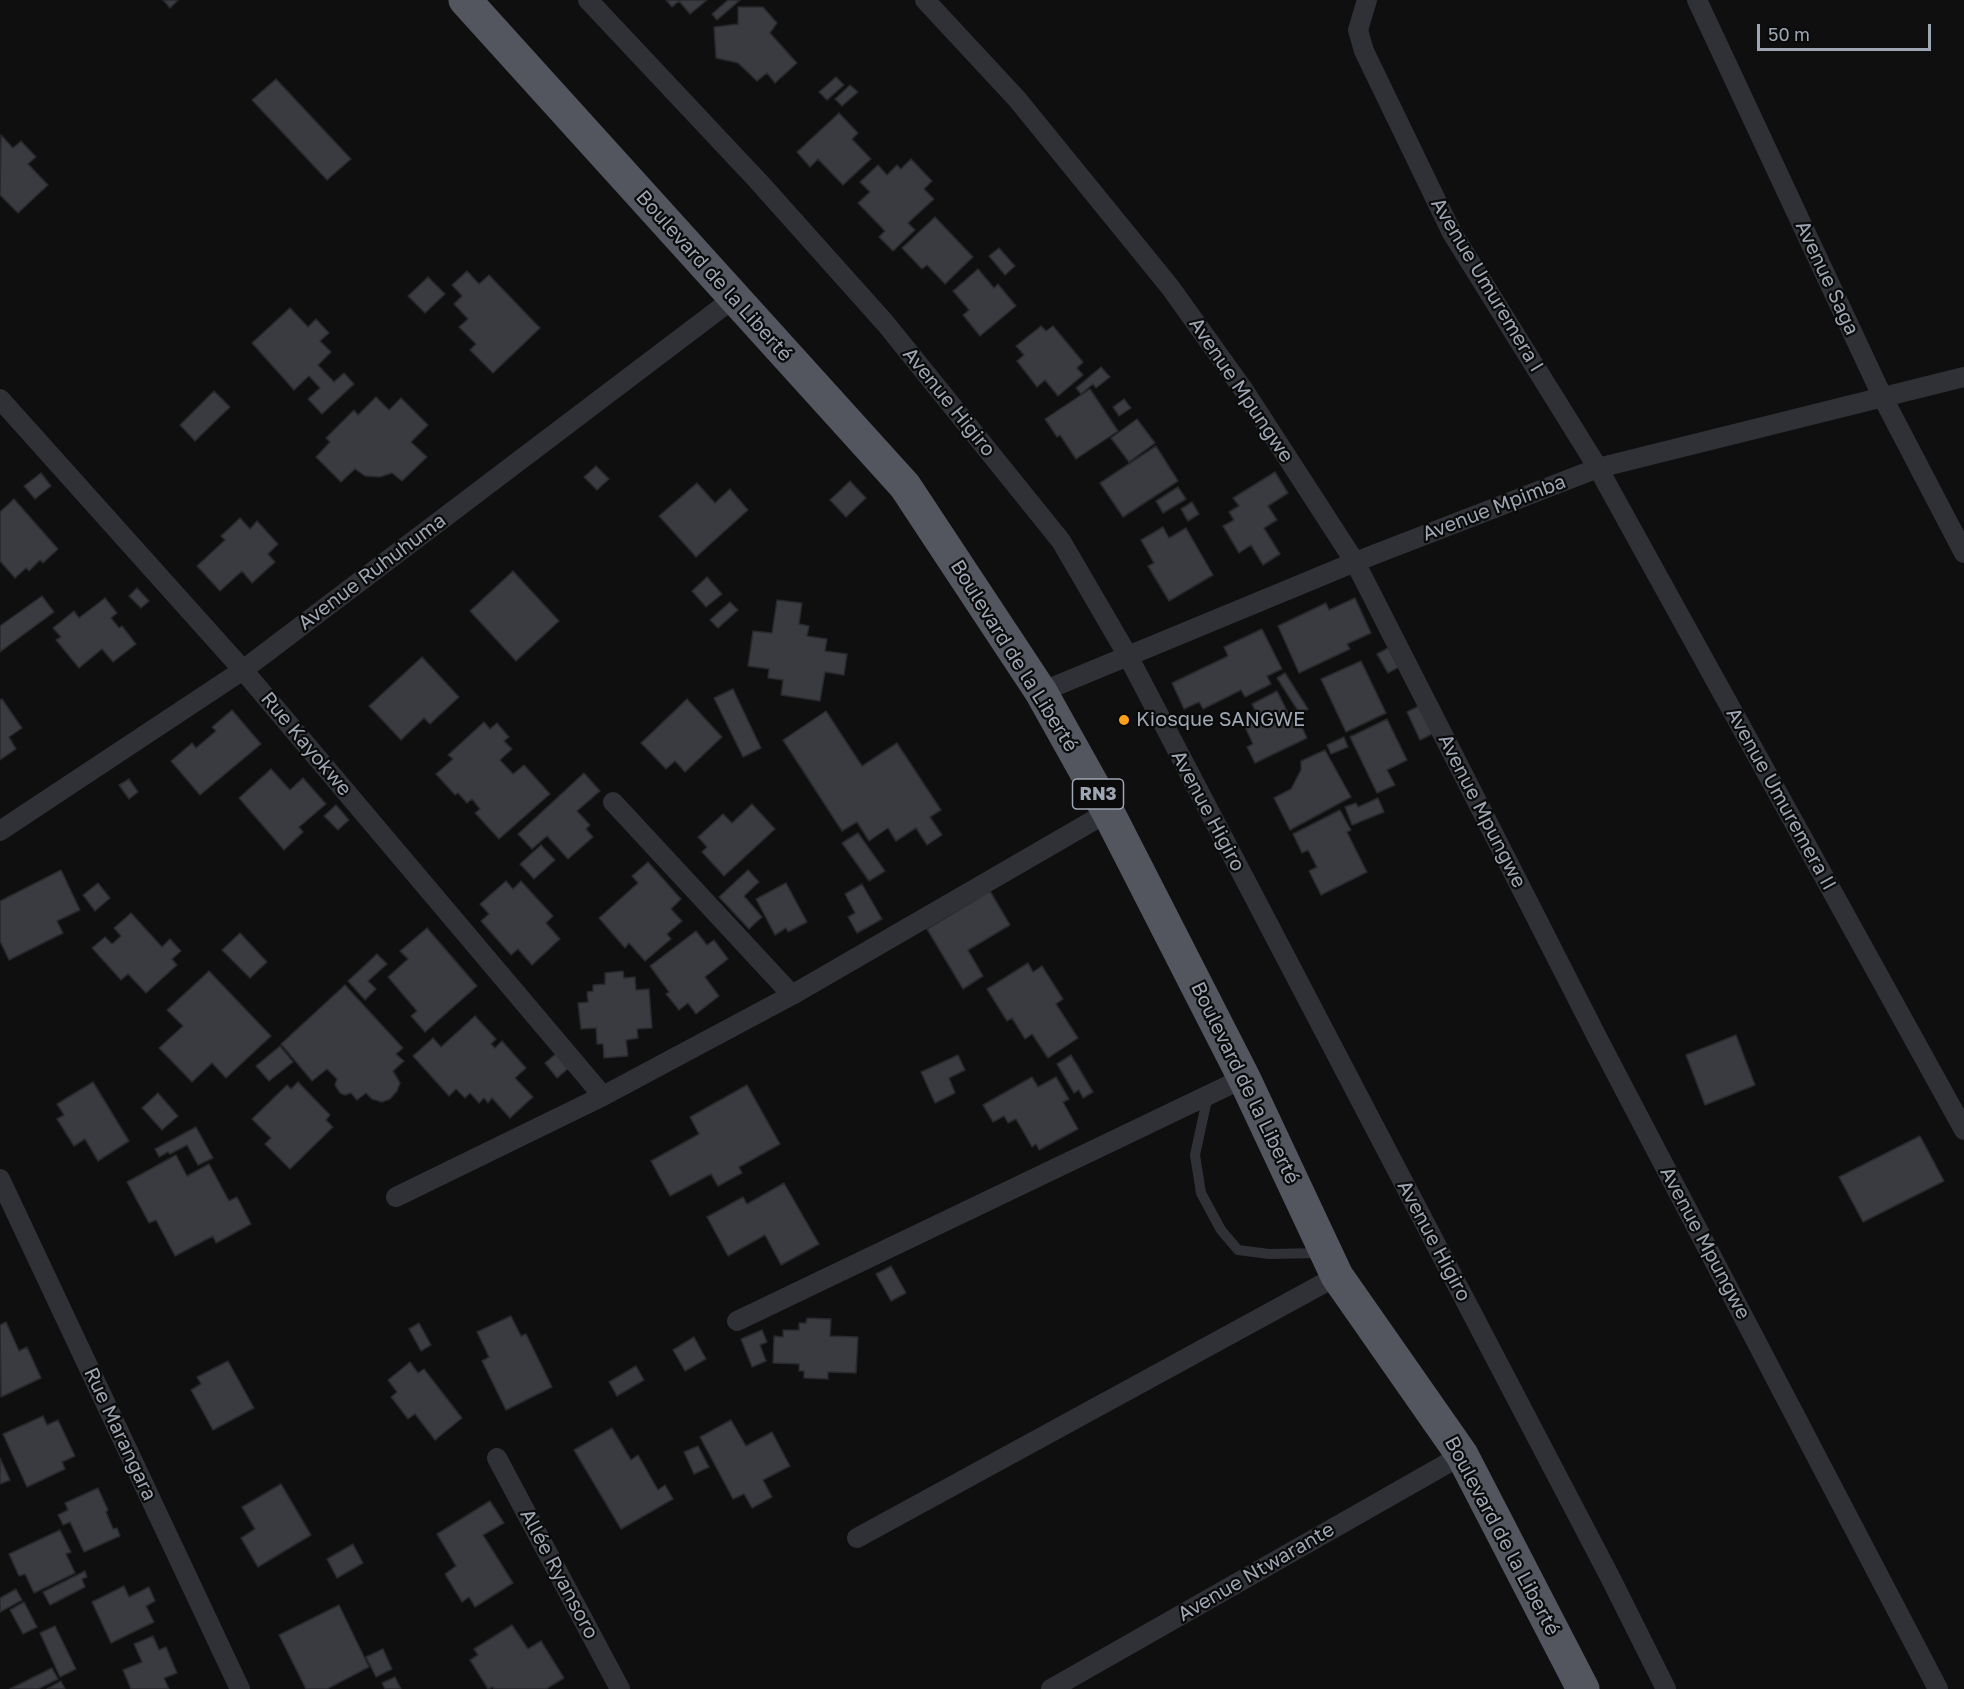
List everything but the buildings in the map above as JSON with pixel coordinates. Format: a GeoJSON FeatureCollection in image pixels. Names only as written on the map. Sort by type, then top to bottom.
{"type":"FeatureCollection","features":[{"type":"Feature","properties":{"kind":"highway","name":"Boulevard de la Liberté"},"geometry":{"type":"LineString","coordinates":[[465,0],[905,486],[1041,692],[1108,812],[1244,1078],[1332,1264],[1462,1455],[1583,1689]]}},
{"type":"Feature","properties":{"kind":"street","name":"Avenue Higiro"},"geometry":{"type":"LineString","coordinates":[[588,0],[759,182],[886,324],[1061,541],[1128,656],[1610,1577],[1666,1689]]}},
{"type":"Feature","properties":{"kind":"street","name":"Avenue Mpungwe"},"geometry":{"type":"LineString","coordinates":[[925,0],[1017,99],[1170,287],[1243,389],[1355,562],[1603,1049],[1938,1689]]}},
{"type":"Feature","properties":{"kind":"street","name":"Avenue Umuremera I"},"geometry":{"type":"LineString","coordinates":[[1367,0],[1358,30],[1364,51],[1452,233],[1598,468]]}},
{"type":"Feature","properties":{"kind":"street","name":"Avenue Saga"},"geometry":{"type":"LineString","coordinates":[[1697,0],[1882,398],[1964,553]]}},
{"type":"Feature","properties":{"kind":"street","name":"Avenue Ruhuhuma"},"geometry":{"type":"LineString","coordinates":[[0,831],[243,670],[734,298]]}},
{"type":"Feature","properties":{"kind":"street","name":"Avenue Mpimba"},"geometry":{"type":"LineString","coordinates":[[1041,692],[1355,562],[1598,468],[1964,377]]}},
{"type":"Feature","properties":{"kind":"street","name":"Rue Kayokwe"},"geometry":{"type":"LineString","coordinates":[[0,399],[243,670],[603,1096]]}},
{"type":"Feature","properties":{"kind":"street","name":"Avenue Umuremera II"},"geometry":{"type":"LineString","coordinates":[[1598,468],[1964,1130]]}},
{"type":"Feature","properties":{"kind":"street"},"geometry":{"type":"LineString","coordinates":[[613,802],[792,995]]}},
{"type":"Feature","properties":{"kind":"street"},"geometry":{"type":"LineString","coordinates":[[396,1197],[603,1096],[792,995],[1108,812]]}},
{"type":"Feature","properties":{"kind":"street"},"geometry":{"type":"LineString","coordinates":[[737,1321],[1244,1078]]}},
{"type":"Feature","properties":{"kind":"street","name":"Rue Marangara"},"geometry":{"type":"LineString","coordinates":[[0,1179],[240,1689]]}},
{"type":"Feature","properties":{"kind":"street"},"geometry":{"type":"LineString","coordinates":[[857,1538],[1332,1264]]}},
{"type":"Feature","properties":{"kind":"street","name":"Avenue Ntwarante"},"geometry":{"type":"LineString","coordinates":[[1051,1689],[1462,1455]]}},
{"type":"Feature","properties":{"kind":"street","name":"Allée Ryansoro"},"geometry":{"type":"LineString","coordinates":[[497,1458],[620,1689]]}},
{"type":"Feature","properties":{"kind":"lane"},"geometry":{"type":"LineString","coordinates":[[1209,1095],[1195,1155],[1201,1193],[1221,1230],[1238,1250],[1332,1264]]}},
{"type":"Feature","properties":{"kind":"place","name":"Kiosque SANGWE"},"geometry":{"type":"Point","coordinates":[1124,720]}}]}
